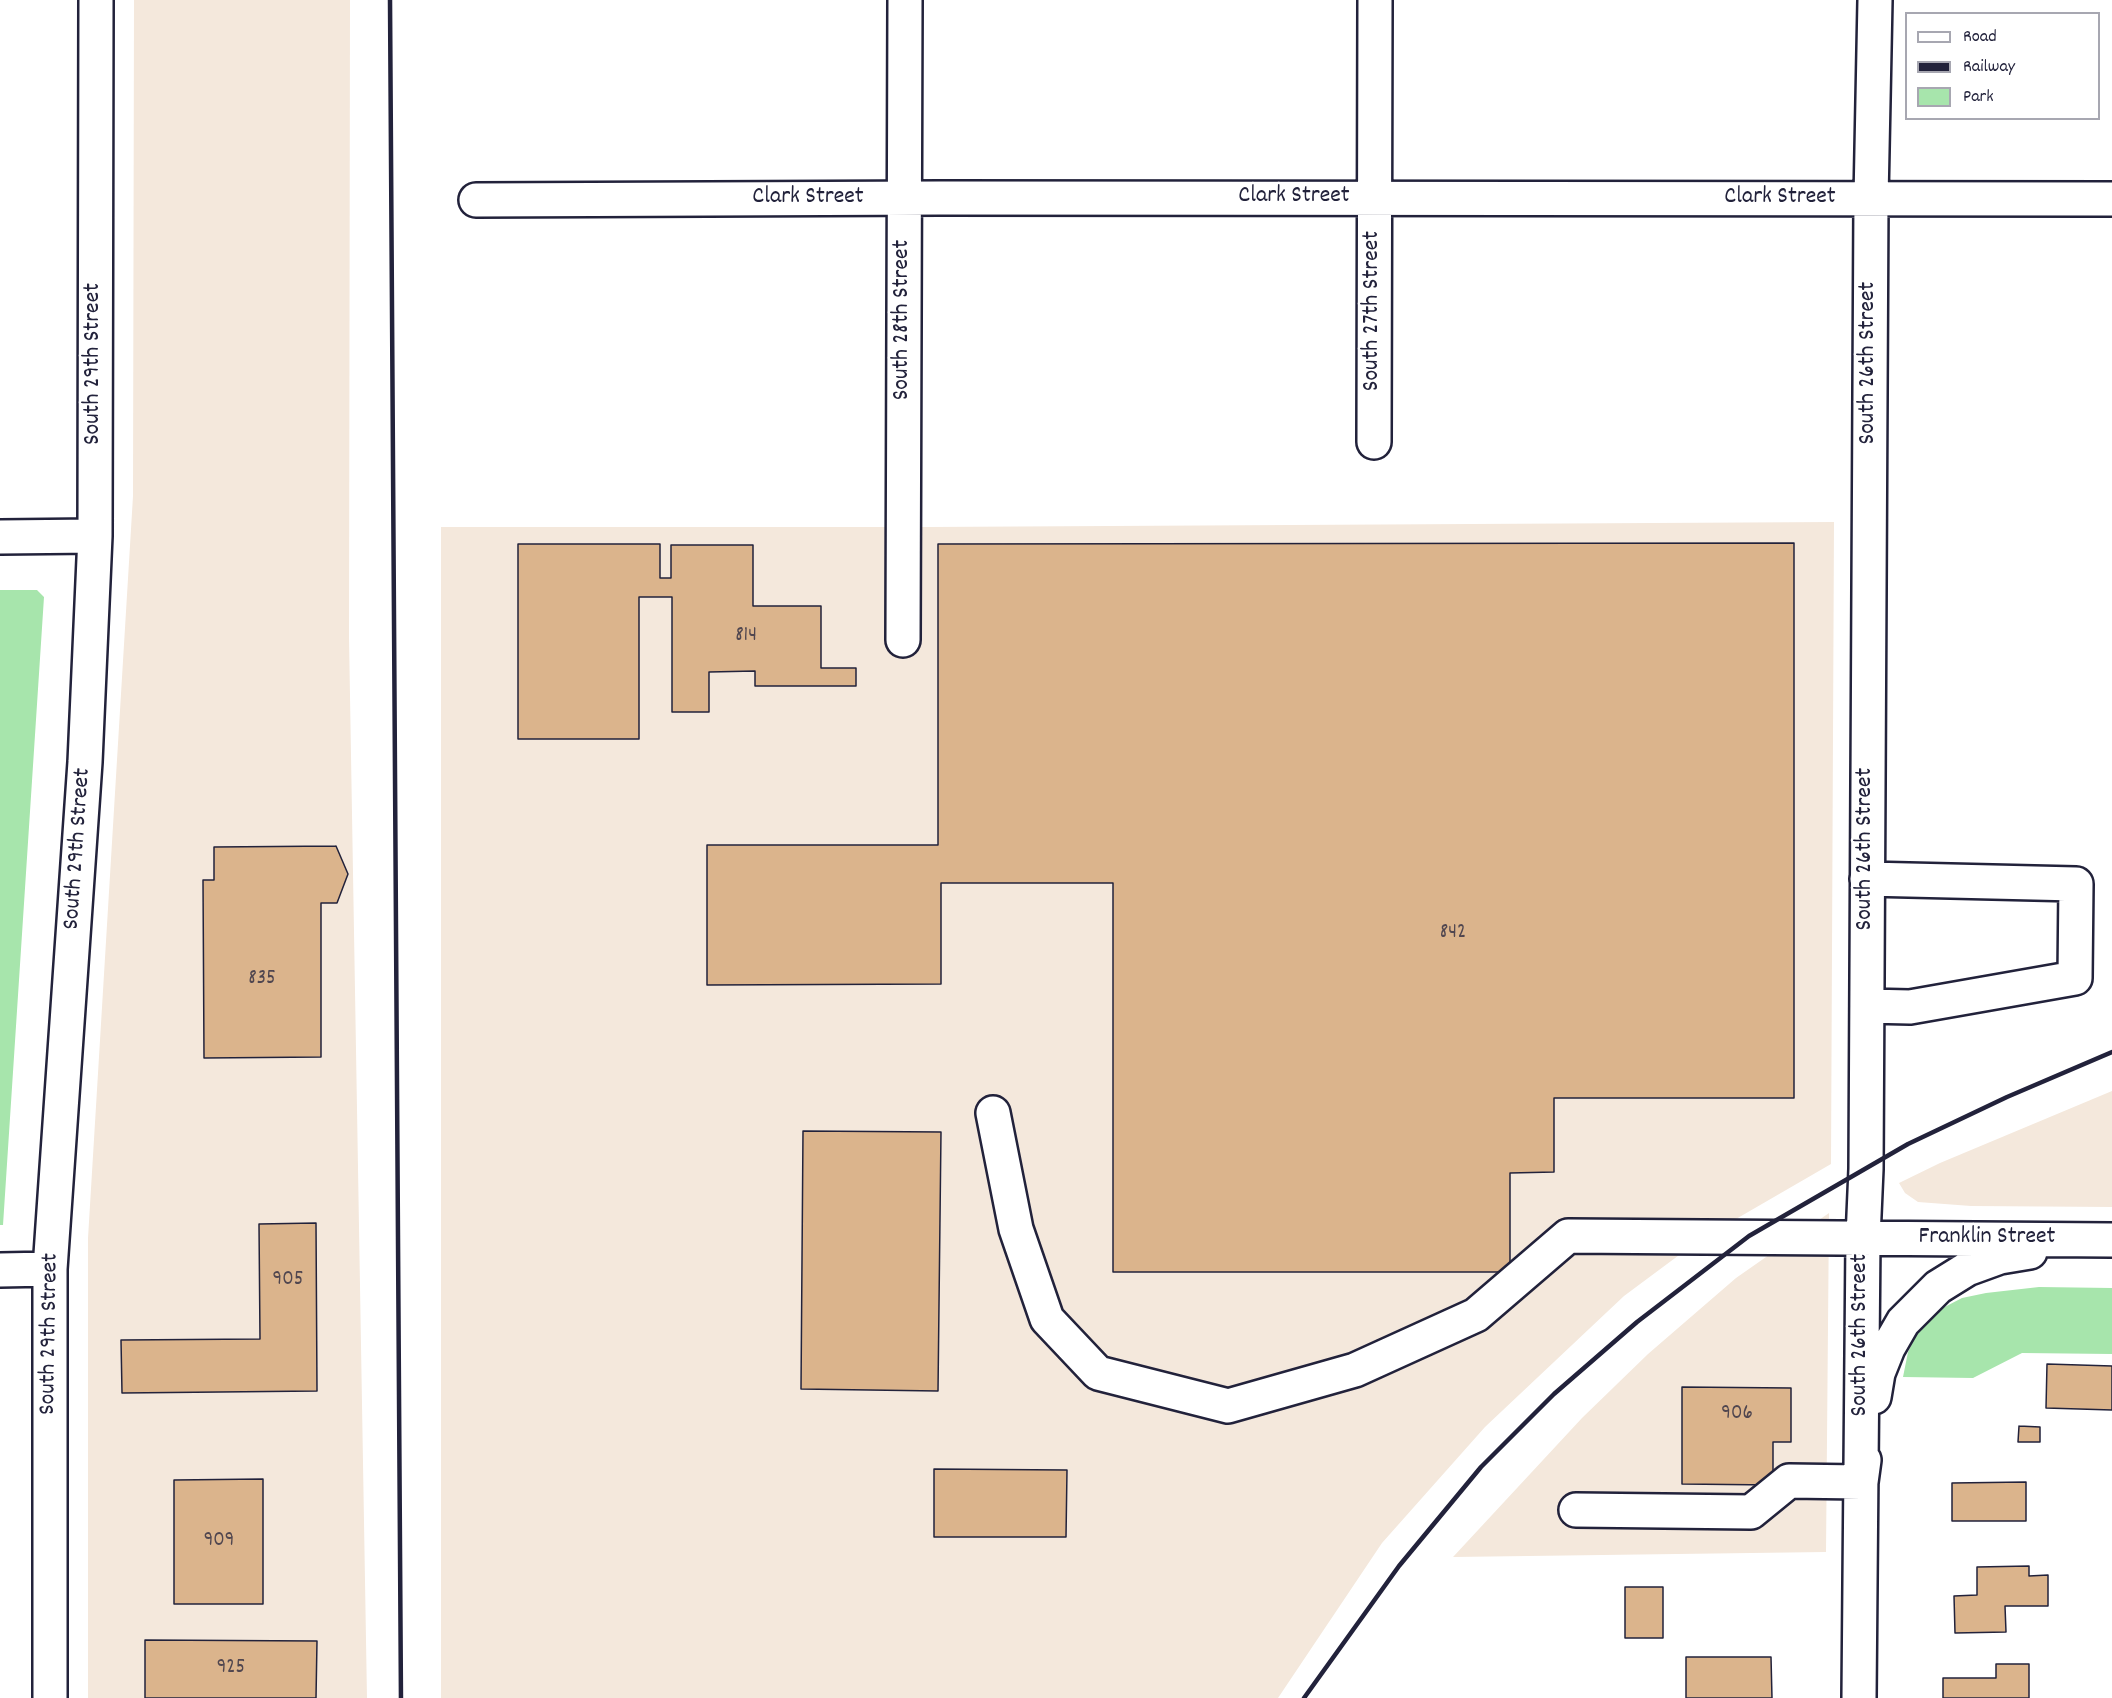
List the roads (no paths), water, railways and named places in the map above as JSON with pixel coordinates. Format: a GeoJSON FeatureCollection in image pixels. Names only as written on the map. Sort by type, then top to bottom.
{"type":"FeatureCollection","features":[{"type":"Feature","properties":{"kind":"street","name":"South 29th Street"},"geometry":{"type":"LineString","coordinates":[[50,1698],[50,1269],[85,762],[95,536],[96,0]]}},
{"type":"Feature","properties":{"kind":"street","name":"South 28th Street"},"geometry":{"type":"LineString","coordinates":[[903,640],[904,0]]}},
{"type":"Feature","properties":{"kind":"street","name":"South 27th Street"},"geometry":{"type":"LineString","coordinates":[[1374,442],[1375,0]]}},
{"type":"Feature","properties":{"kind":"street","name":"South 26th Street"},"geometry":{"type":"LineString","coordinates":[[1859,1698],[1863,1238],[1866,1169],[1871,199],[1875,0]]}},
{"type":"Feature","properties":{"kind":"street","name":"Clark Street"},"geometry":{"type":"LineString","coordinates":[[476,200],[2112,199]]}},
{"type":"Feature","properties":{"kind":"street"},"geometry":{"type":"LineString","coordinates":[[0,537],[95,536]]}},
{"type":"Feature","properties":{"kind":"street"},"geometry":{"type":"LineString","coordinates":[[1867,879],[2076,884],[2075,978],[1910,1007],[1867,1006]]}},
{"type":"Feature","properties":{"kind":"street","name":"Franklin Street"},"geometry":{"type":"LineString","coordinates":[[993,1113],[1016,1229],[1047,1319],[1098,1373],[1228,1406],[1355,1370],[1476,1315],[1568,1236],[2106,1240]]}},
{"type":"Feature","properties":{"kind":"street"},"geometry":{"type":"LineString","coordinates":[[1576,1510],[1751,1512],[1789,1482],[1861,1482],[1878,1373],[1887,1347],[1903,1322],[1938,1287],[1967,1269],[2000,1257],[2106,1240]]}},
{"type":"Feature","properties":{"kind":"street"},"geometry":{"type":"LineString","coordinates":[[0,1270],[50,1269]]}},
{"type":"Feature","properties":{"kind":"railway"},"geometry":{"type":"LineString","coordinates":[[390,0],[401,1698]]}},
{"type":"Feature","properties":{"kind":"railway"},"geometry":{"type":"LineString","coordinates":[[1304,1698],[1399,1566],[1481,1467],[1554,1394],[1637,1322],[1749,1236],[1908,1144],[2007,1097],[2112,1052]]}}]}
